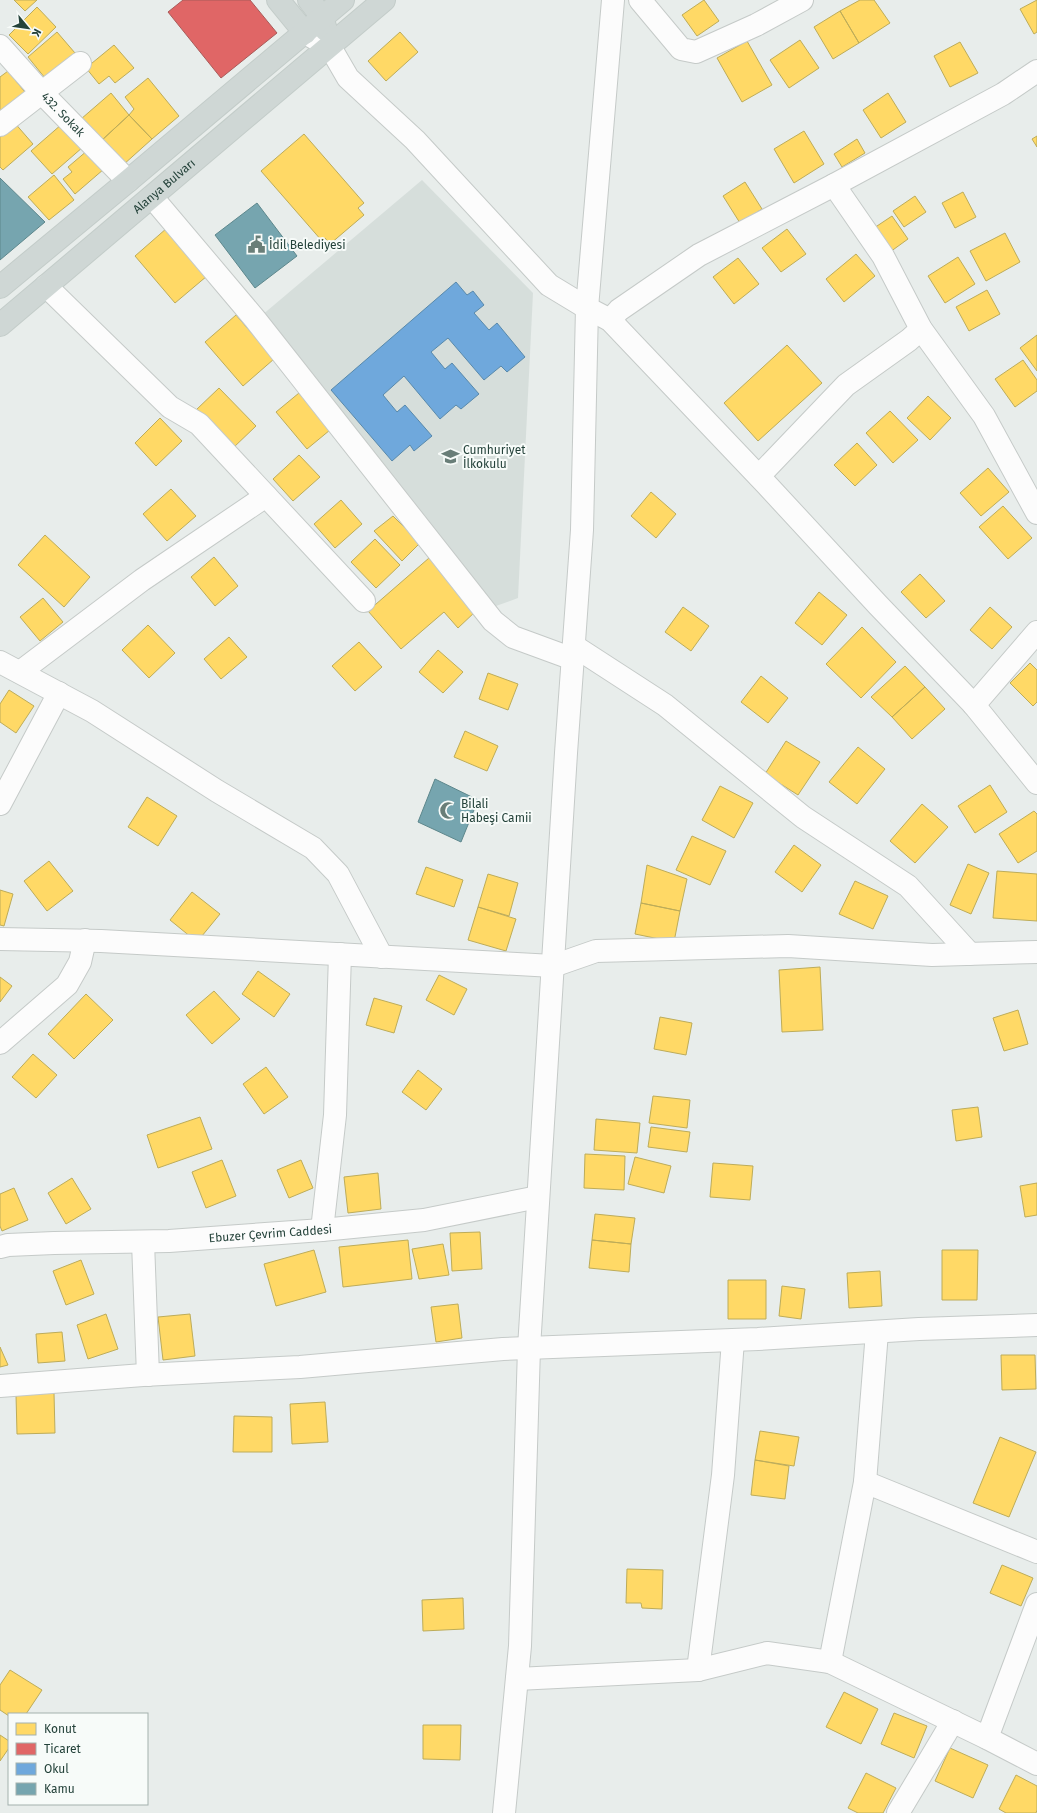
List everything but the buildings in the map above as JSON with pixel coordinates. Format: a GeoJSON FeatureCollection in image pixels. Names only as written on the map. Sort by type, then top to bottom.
{"type":"FeatureCollection","features":[{"type":"Feature","properties":{"kind":"main road"},"geometry":{"type":"LineString","coordinates":[[278,0],[305,33]]}},
{"type":"Feature","properties":{"kind":"main road"},"geometry":{"type":"LineString","coordinates":[[309,0],[322,17],[330,47]]}},
{"type":"Feature","properties":{"kind":"main road"},"geometry":{"type":"LineString","coordinates":[[1,285],[128,182],[343,0]]}},
{"type":"Feature","properties":{"kind":"main road","name":"Alanya Bulvarı"},"geometry":{"type":"LineString","coordinates":[[0,325],[384,0]]}},
{"type":"Feature","properties":{"kind":"street"},"geometry":{"type":"LineString","coordinates":[[504,1813],[520,1646],[529,1348],[582,530],[587,308],[613,0]]}},
{"type":"Feature","properties":{"kind":"street"},"geometry":{"type":"LineString","coordinates":[[640,0],[681,49],[696,52],[756,25],[802,0]]}},
{"type":"Feature","properties":{"kind":"street"},"geometry":{"type":"LineString","coordinates":[[305,33],[330,47],[348,78],[415,140],[549,285],[610,320],[759,476],[878,605],[974,704],[1037,783]]}},
{"type":"Feature","properties":{"kind":"street","name":"432. Sokak"},"geometry":{"type":"LineString","coordinates":[[0,46],[42,93],[128,182]]}},
{"type":"Feature","properties":{"kind":"street"},"geometry":{"type":"LineString","coordinates":[[0,125],[80,63]]}},
{"type":"Feature","properties":{"kind":"street"},"geometry":{"type":"LineString","coordinates":[[610,320],[619,310],[699,255],[834,186],[1003,94],[1037,71]]}},
{"type":"Feature","properties":{"kind":"street"},"geometry":{"type":"LineString","coordinates":[[834,186],[883,256],[921,329],[984,416],[1036,508]]}},
{"type":"Feature","properties":{"kind":"street"},"geometry":{"type":"LineString","coordinates":[[152,197],[255,319],[493,621],[513,637],[574,653],[665,705],[803,817],[908,886],[970,954]]}},
{"type":"Feature","properties":{"kind":"street"},"geometry":{"type":"LineString","coordinates":[[46,286],[170,407],[198,424],[364,601]]}},
{"type":"Feature","properties":{"kind":"street"},"geometry":{"type":"LineString","coordinates":[[759,476],[846,385],[909,340],[921,329]]}},
{"type":"Feature","properties":{"kind":"street"},"geometry":{"type":"LineString","coordinates":[[20,672],[142,580],[266,496]]}},
{"type":"Feature","properties":{"kind":"street"},"geometry":{"type":"LineString","coordinates":[[974,704],[1037,632]]}},
{"type":"Feature","properties":{"kind":"street"},"geometry":{"type":"LineString","coordinates":[[0,662],[92,710],[217,791],[313,848],[338,874],[382,956]]}},
{"type":"Feature","properties":{"kind":"street"},"geometry":{"type":"LineString","coordinates":[[0,804],[59,693]]}},
{"type":"Feature","properties":{"kind":"street"},"geometry":{"type":"LineString","coordinates":[[0,938],[85,940],[553,966],[596,952],[663,949],[788,946],[932,955],[1037,952]]}},
{"type":"Feature","properties":{"kind":"street"},"geometry":{"type":"LineString","coordinates":[[0,1043],[66,985],[80,962],[85,940]]}},
{"type":"Feature","properties":{"kind":"street"},"geometry":{"type":"LineString","coordinates":[[322,1230],[335,1116],[340,954]]}},
{"type":"Feature","properties":{"kind":"street","name":"Ebuzer Çevrim Caddesi"},"geometry":{"type":"LineString","coordinates":[[0,1247],[39,1244],[143,1242],[322,1230],[424,1220],[538,1197]]}},
{"type":"Feature","properties":{"kind":"street"},"geometry":{"type":"LineString","coordinates":[[143,1242],[148,1375]]}},
{"type":"Feature","properties":{"kind":"street"},"geometry":{"type":"LineString","coordinates":[[0,1386],[148,1375],[300,1367],[529,1348],[733,1340],[1037,1325]]}},
{"type":"Feature","properties":{"kind":"street"},"geometry":{"type":"LineString","coordinates":[[830,1662],[865,1482],[877,1332]]}},
{"type":"Feature","properties":{"kind":"street"},"geometry":{"type":"LineString","coordinates":[[698,1670],[723,1475],[733,1340]]}},
{"type":"Feature","properties":{"kind":"street"},"geometry":{"type":"LineString","coordinates":[[865,1482],[1037,1552]]}},
{"type":"Feature","properties":{"kind":"street"},"geometry":{"type":"LineString","coordinates":[[987,1738],[1037,1604]]}},
{"type":"Feature","properties":{"kind":"street"},"geometry":{"type":"LineString","coordinates":[[517,1679],[698,1670],[767,1653],[830,1662],[953,1721],[1037,1764]]}},
{"type":"Feature","properties":{"kind":"street"},"geometry":{"type":"LineString","coordinates":[[898,1813],[953,1721]]}},
{"type":"Feature","properties":{"kind":"shaded area","name":"Cumhuriyet İlkokulu"},"geometry":{"type":"Polygon","coordinates":[[[422,180],[533,293],[518,598],[496,606],[261,316],[422,180]]]}},
{"type":"Feature","properties":{"kind":"place","name":"İdil Belediyesi"},"geometry":{"type":"Point","coordinates":[256,245]}},
{"type":"Feature","properties":{"kind":"place","name":"Cumhuriyet İlkokulu"},"geometry":{"type":"Point","coordinates":[450,457]}},
{"type":"Feature","properties":{"kind":"place","name":"Bilali Habeşi Camii"},"geometry":{"type":"Point","coordinates":[448,811]}}]}
